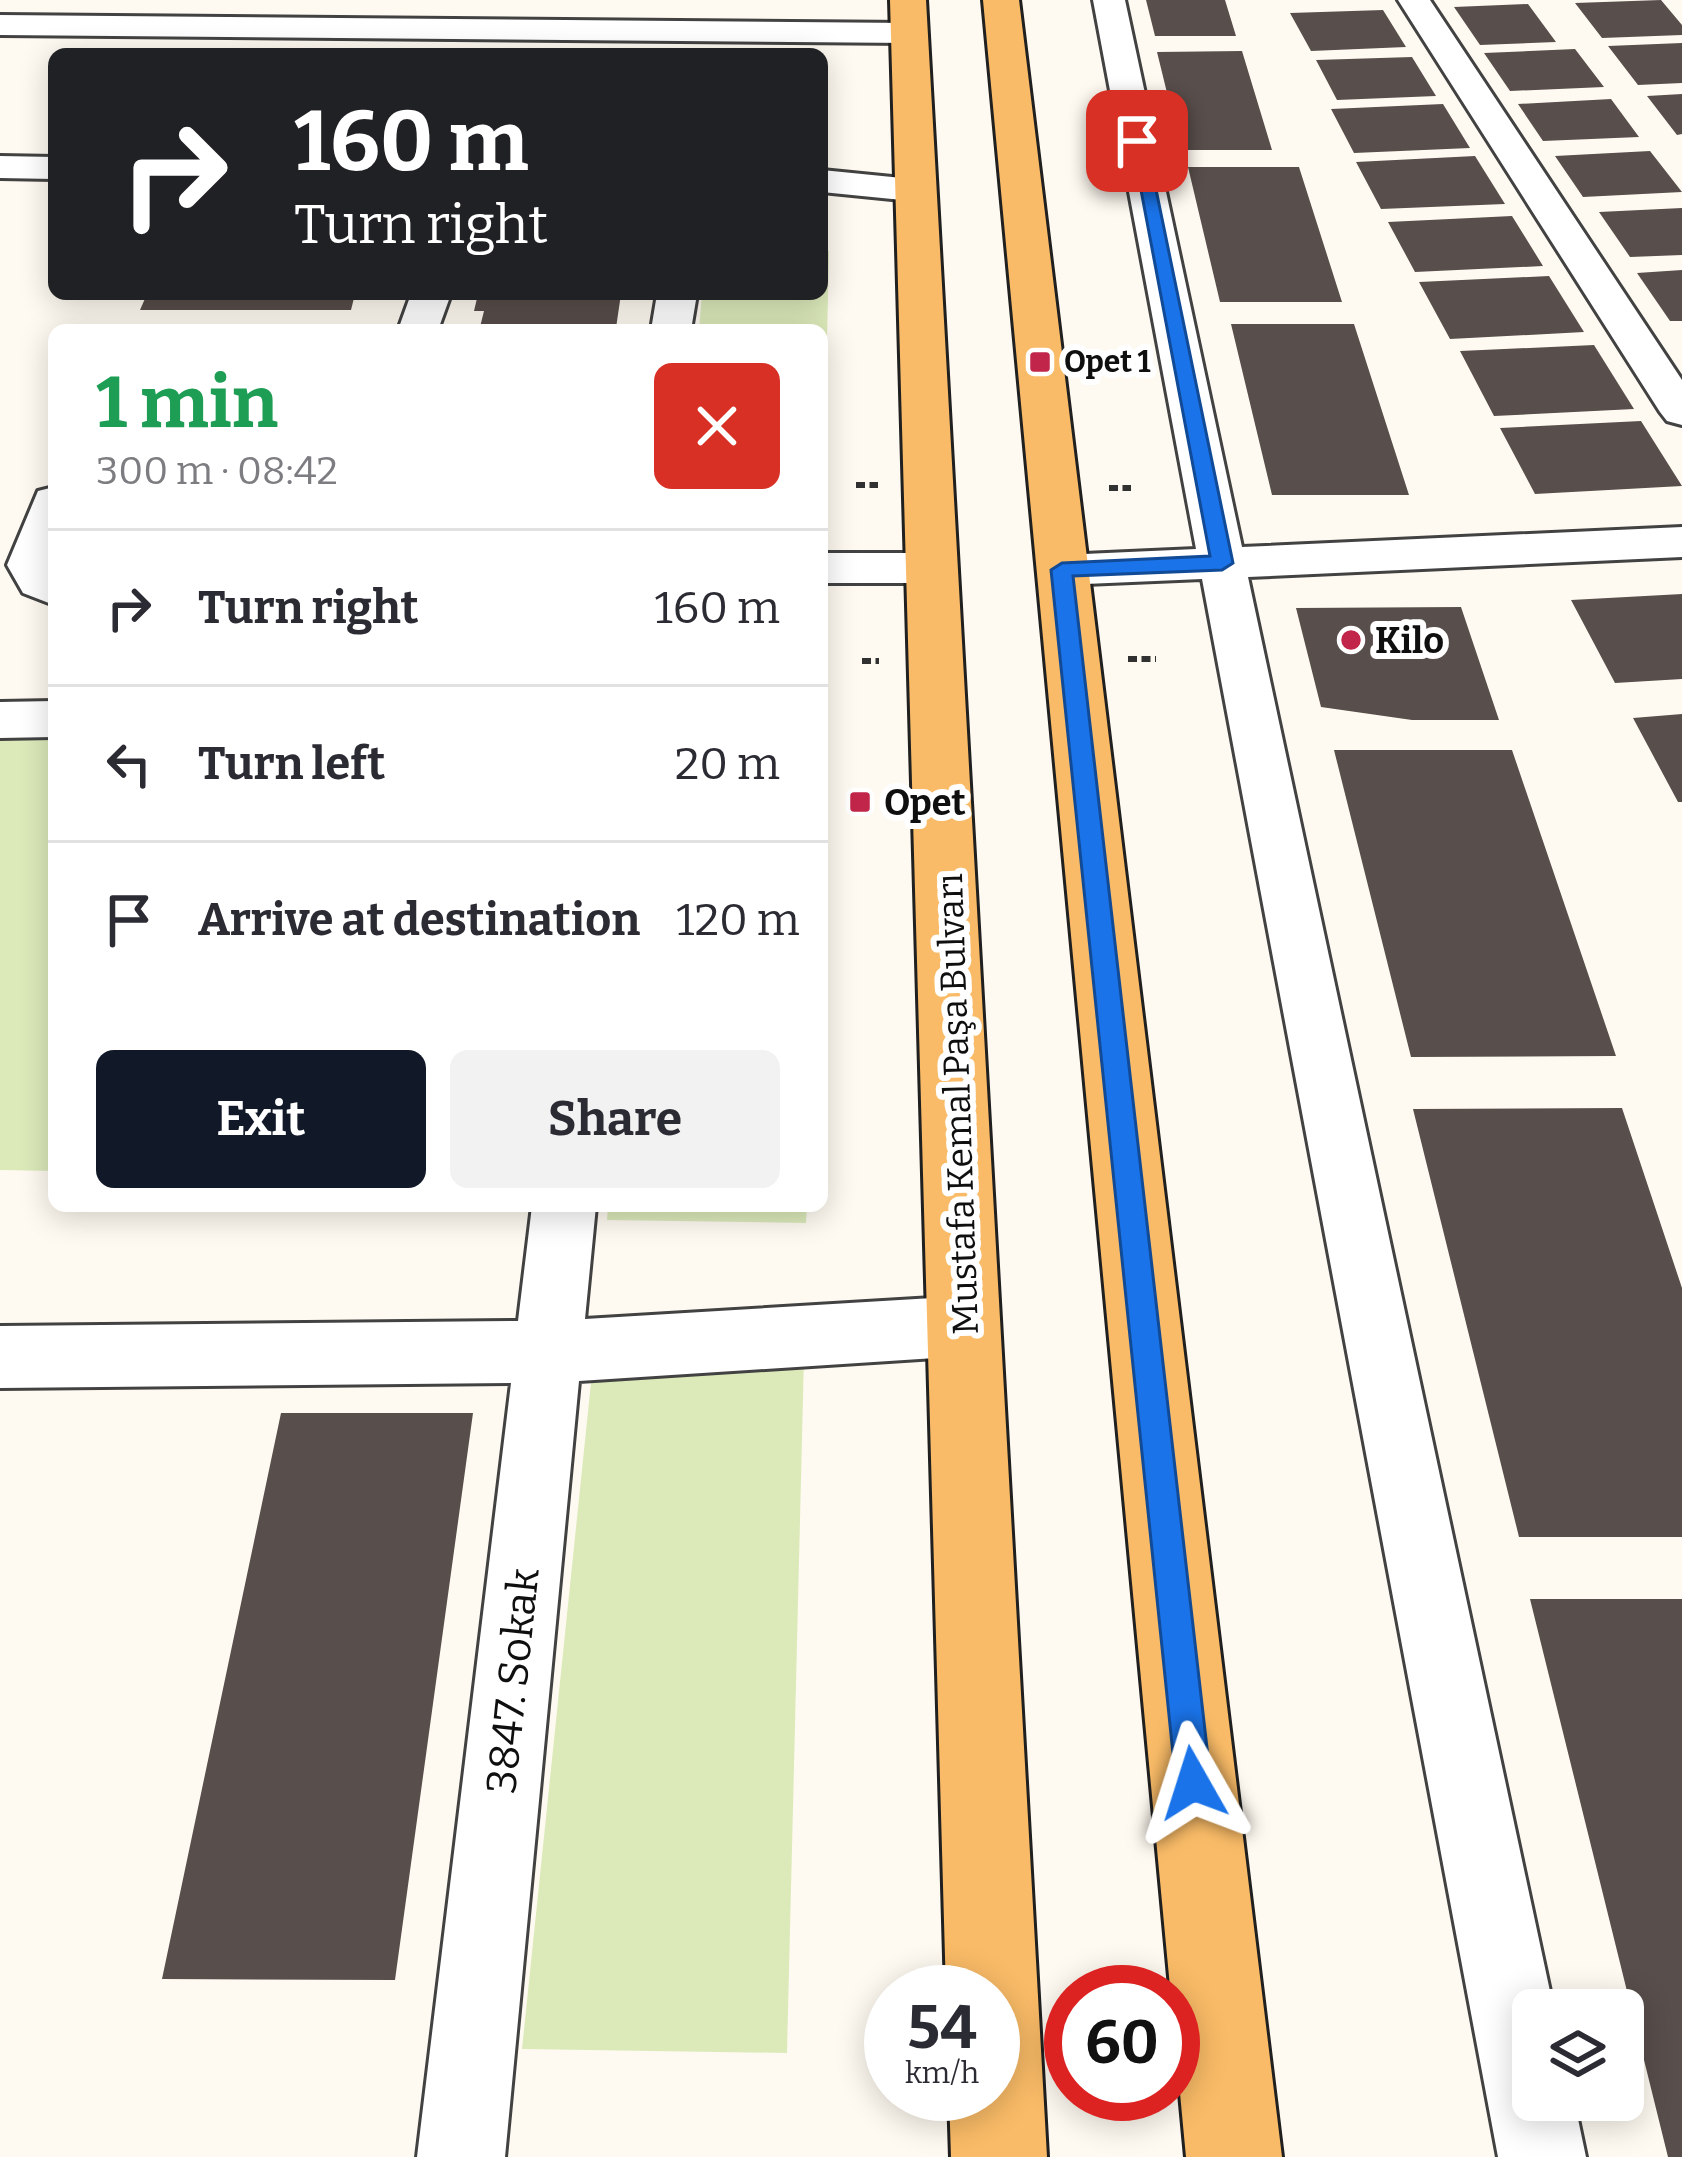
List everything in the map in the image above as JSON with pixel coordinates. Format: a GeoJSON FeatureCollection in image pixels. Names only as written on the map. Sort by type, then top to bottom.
{"type":"FeatureCollection","features":[{"type":"Feature","properties":{"kind":"main road"},"geometry":{"type":"LineString","coordinates":[[1000,0],[1234,2157]]}},
{"type":"Feature","properties":{"kind":"main road","name":"Mustafa Kemal Paşa Bulvarı"},"geometry":{"type":"LineString","coordinates":[[909,27],[912,190],[934,568],[991,1965]]}},
{"type":"Feature","properties":{"kind":"main road"},"geometry":{"type":"LineString","coordinates":[[998,2121],[999,2157]]}},
{"type":"Feature","properties":{"kind":"street"},"geometry":{"type":"LineString","coordinates":[[1109,0],[1542,2157]]}},
{"type":"Feature","properties":{"kind":"street"},"geometry":{"type":"LineString","coordinates":[[1414,0],[1682,412]]}},
{"type":"Feature","properties":{"kind":"street"},"geometry":{"type":"LineString","coordinates":[[4,10],[428,5],[909,27]]}},
{"type":"Feature","properties":{"kind":"street"},"geometry":{"type":"LineString","coordinates":[[4,10],[348,40],[560,42],[909,27]]}},
{"type":"Feature","properties":{"kind":"street"},"geometry":{"type":"LineString","coordinates":[[844,67],[909,27]]}},
{"type":"Feature","properties":{"kind":"street"},"geometry":{"type":"LineString","coordinates":[[0,167],[48,167]]}},
{"type":"Feature","properties":{"kind":"street"},"geometry":{"type":"LineString","coordinates":[[828,182],[912,190]]}},
{"type":"Feature","properties":{"kind":"street"},"geometry":{"type":"LineString","coordinates":[[48,517],[29,566],[48,586]]}},
{"type":"Feature","properties":{"kind":"street"},"geometry":{"type":"LineString","coordinates":[[1062,570],[1682,542]]}},
{"type":"Feature","properties":{"kind":"street"},"geometry":{"type":"LineString","coordinates":[[828,568],[934,568]]}},
{"type":"Feature","properties":{"kind":"street"},"geometry":{"type":"LineString","coordinates":[[0,720],[48,719]]}},
{"type":"Feature","properties":{"kind":"street","name":"3847. Sokak"},"geometry":{"type":"LineString","coordinates":[[461,2157],[563,1212]]}},
{"type":"Feature","properties":{"kind":"street"},"geometry":{"type":"LineString","coordinates":[[1,1359],[548,1352],[966,1326]]}},
{"type":"Feature","properties":{"kind":"green space"},"geometry":{"type":"Polygon","coordinates":[[[702,300],[828,300],[827,324],[700,324],[702,300]]]}},
{"type":"Feature","properties":{"kind":"green space"},"geometry":{"type":"Polygon","coordinates":[[[0,732],[48,732],[48,1171],[0,1170],[0,732]]]}},
{"type":"Feature","properties":{"kind":"green space"},"geometry":{"type":"Polygon","coordinates":[[[608,1212],[807,1212],[806,1223],[607,1220],[608,1212]]]}},
{"type":"Feature","properties":{"kind":"green space"},"geometry":{"type":"Polygon","coordinates":[[[598,1315],[805,1316],[787,2053],[522,2049],[598,1315]]]}},
{"type":"Feature","properties":{"kind":"building"},"geometry":{"type":"Polygon","coordinates":[[[1146,0],[1225,0],[1236,36],[1155,36],[1146,0]]]}},
{"type":"Feature","properties":{"kind":"building"},"geometry":{"type":"Polygon","coordinates":[[[1661,0],[1682,25],[1682,35],[1602,38],[1575,3],[1661,0]]]}},
{"type":"Feature","properties":{"kind":"building"},"geometry":{"type":"Polygon","coordinates":[[[1528,4],[1556,42],[1480,45],[1454,7],[1528,4]]]}},
{"type":"Feature","properties":{"kind":"building"},"geometry":{"type":"Polygon","coordinates":[[[1383,10],[1406,47],[1311,51],[1290,13],[1383,10]]]}},
{"type":"Feature","properties":{"kind":"building"},"geometry":{"type":"Polygon","coordinates":[[[1682,43],[1682,83],[1638,85],[1608,46],[1682,43]]]}},
{"type":"Feature","properties":{"kind":"building"},"geometry":{"type":"Polygon","coordinates":[[[1575,49],[1604,87],[1510,91],[1484,53],[1575,49]]]}},
{"type":"Feature","properties":{"kind":"building"},"geometry":{"type":"Polygon","coordinates":[[[1242,51],[1272,150],[1181,150],[1157,52],[1242,51]]]}},
{"type":"Feature","properties":{"kind":"building"},"geometry":{"type":"Polygon","coordinates":[[[1412,57],[1436,96],[1337,100],[1316,60],[1412,57]]]}},
{"type":"Feature","properties":{"kind":"building"},"geometry":{"type":"Polygon","coordinates":[[[1682,94],[1682,134],[1677,135],[1647,96],[1682,94]]]}},
{"type":"Feature","properties":{"kind":"building"},"geometry":{"type":"Polygon","coordinates":[[[1611,99],[1639,137],[1543,141],[1518,104],[1611,99]]]}},
{"type":"Feature","properties":{"kind":"building"},"geometry":{"type":"Polygon","coordinates":[[[1443,104],[1470,148],[1354,153],[1331,109],[1443,104]]]}},
{"type":"Feature","properties":{"kind":"building"},"geometry":{"type":"Polygon","coordinates":[[[1650,151],[1682,192],[1583,197],[1555,156],[1650,151]]]}},
{"type":"Feature","properties":{"kind":"building"},"geometry":{"type":"Polygon","coordinates":[[[1475,156],[1505,204],[1381,209],[1356,162],[1475,156]]]}},
{"type":"Feature","properties":{"kind":"building"},"geometry":{"type":"Polygon","coordinates":[[[1188,167],[1299,167],[1342,302],[1220,302],[1188,167]]]}},
{"type":"Feature","properties":{"kind":"building"},"geometry":{"type":"Polygon","coordinates":[[[1682,208],[1682,255],[1630,257],[1599,212],[1682,208]]]}},
{"type":"Feature","properties":{"kind":"building"},"geometry":{"type":"Polygon","coordinates":[[[1512,216],[1543,266],[1415,272],[1388,222],[1512,216]]]}},
{"type":"Feature","properties":{"kind":"building"},"geometry":{"type":"Polygon","coordinates":[[[1682,270],[1682,321],[1670,321],[1637,273],[1682,270]]]}},
{"type":"Feature","properties":{"kind":"building"},"geometry":{"type":"Polygon","coordinates":[[[1549,276],[1584,332],[1450,339],[1419,282],[1549,276]]]}},
{"type":"Feature","properties":{"kind":"building"},"geometry":{"type":"Polygon","coordinates":[[[144,300],[354,300],[351,310],[140,310],[144,300]]]}},
{"type":"Feature","properties":{"kind":"building"},"geometry":{"type":"Polygon","coordinates":[[[477,300],[620,300],[617,324],[481,324],[484,311],[474,311],[477,300]]]}},
{"type":"Feature","properties":{"kind":"building"},"geometry":{"type":"Polygon","coordinates":[[[1231,324],[1354,324],[1409,495],[1272,495],[1231,324]]]}},
{"type":"Feature","properties":{"kind":"building"},"geometry":{"type":"Polygon","coordinates":[[[1594,345],[1634,409],[1494,416],[1460,351],[1594,345]]]}},
{"type":"Feature","properties":{"kind":"building"},"geometry":{"type":"Polygon","coordinates":[[[1641,421],[1682,486],[1535,494],[1500,428],[1641,421]]]}},
{"type":"Feature","properties":{"kind":"building"},"geometry":{"type":"Polygon","coordinates":[[[1682,594],[1682,679],[1615,683],[1571,600],[1682,594]]]}},
{"type":"Feature","properties":{"kind":"building"},"geometry":{"type":"Polygon","coordinates":[[[1461,607],[1499,720],[1412,720],[1321,707],[1296,608],[1461,607]]]}},
{"type":"Feature","properties":{"kind":"building"},"geometry":{"type":"Polygon","coordinates":[[[1682,714],[1682,802],[1678,802],[1633,718],[1682,714]]]}},
{"type":"Feature","properties":{"kind":"building"},"geometry":{"type":"Polygon","coordinates":[[[1334,750],[1512,750],[1616,1056],[1411,1057],[1334,750]]]}},
{"type":"Feature","properties":{"kind":"building"},"geometry":{"type":"Polygon","coordinates":[[[1622,1108],[1682,1288],[1682,1537],[1519,1537],[1413,1109],[1622,1108]]]}},
{"type":"Feature","properties":{"kind":"building"},"geometry":{"type":"Polygon","coordinates":[[[281,1413],[473,1413],[395,1980],[162,1979],[281,1413]]]}},
{"type":"Feature","properties":{"kind":"building"},"geometry":{"type":"Polygon","coordinates":[[[1530,1599],[1682,1599],[1682,2157],[1668,2157],[1644,2060],[1644,1989],[1626,1989],[1530,1599]]]}},
{"type":"Feature","properties":{"kind":"place","name":"Opet 1"},"geometry":{"type":"Point","coordinates":[1040,362]}},
{"type":"Feature","properties":{"kind":"place","name":"Kilo"},"geometry":{"type":"Point","coordinates":[1351,640]}},
{"type":"Feature","properties":{"kind":"place","name":"Opet"},"geometry":{"type":"Point","coordinates":[860,802]}},
{"type":"Feature","properties":{"kind":"route"},"geometry":{"type":"LineString","coordinates":[[1137,141],[1222,563],[1062,570],[1193,1783]]}}]}
